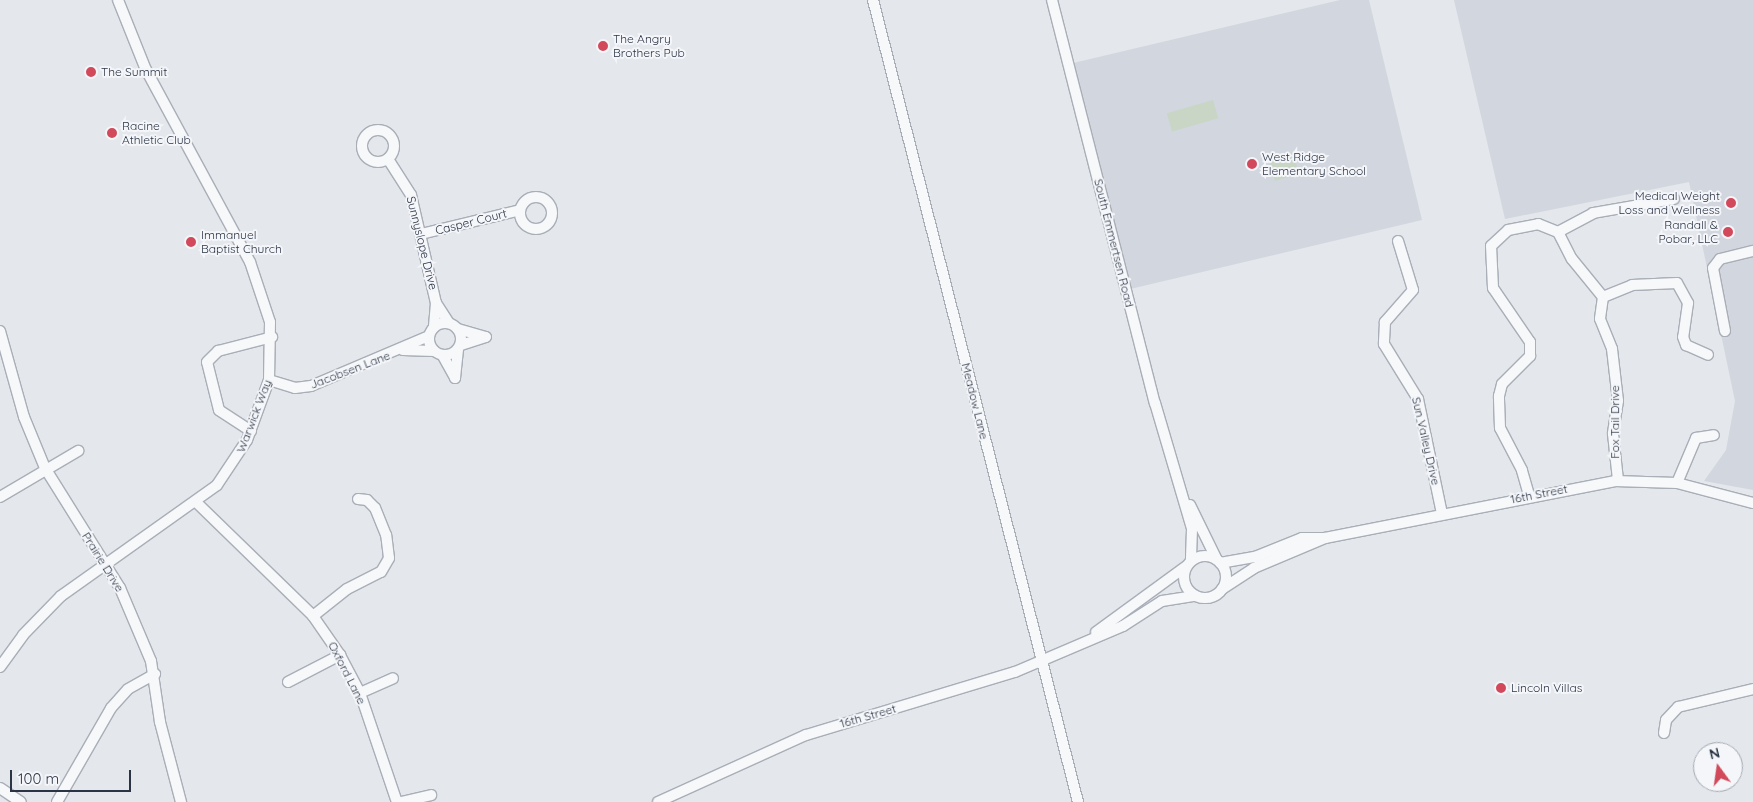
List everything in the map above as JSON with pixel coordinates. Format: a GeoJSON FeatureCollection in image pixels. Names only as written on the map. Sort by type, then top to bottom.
{"type":"FeatureCollection","features":[{"type":"Feature","properties":{"kind":"street","name":"Warwick Way"},"geometry":{"type":"LineString","coordinates":[[0,667],[41,614],[105,564],[197,503],[230,470],[251,431],[269,380],[272,337],[266,304],[241,241],[146,70],[118,0]]}},
{"type":"Feature","properties":{"kind":"street","name":"Meadow Lane"},"geometry":{"type":"LineString","coordinates":[[873,0],[1078,802]]}},
{"type":"Feature","properties":{"kind":"street","name":"South Emmertsen Road"},"geometry":{"type":"LineString","coordinates":[[1052,0],[1192,529],[1189,563]]}},
{"type":"Feature","properties":{"kind":"street","name":"Sunnyslope Drive"},"geometry":{"type":"LineString","coordinates":[[388,160],[411,195],[436,303],[432,331]]}},
{"type":"Feature","properties":{"kind":"street"},"geometry":{"type":"LineString","coordinates":[[1558,232],[1593,213],[1674,199]]}},
{"type":"Feature","properties":{"kind":"street","name":"Casper Court"},"geometry":{"type":"LineString","coordinates":[[421,234],[520,210]]}},
{"type":"Feature","properties":{"kind":"street"},"geometry":{"type":"LineString","coordinates":[[1530,495],[1522,470],[1500,428],[1502,384],[1530,356],[1530,342],[1493,288],[1489,256],[1497,237],[1538,224],[1558,232],[1572,259],[1603,297],[1632,285],[1677,283],[1688,303],[1683,337],[1686,345],[1708,355]]}},
{"type":"Feature","properties":{"kind":"street","name":"Sun Valley Drive"},"geometry":{"type":"LineString","coordinates":[[1398,241],[1413,290],[1386,322],[1384,344],[1418,399],[1442,514]]}},
{"type":"Feature","properties":{"kind":"street"},"geometry":{"type":"LineString","coordinates":[[1725,331],[1713,268],[1720,259],[1753,251]]}},
{"type":"Feature","properties":{"kind":"street","name":"Fox Tail Drive"},"geometry":{"type":"LineString","coordinates":[[1603,297],[1600,319],[1612,349],[1618,401],[1613,434],[1618,480]]}},
{"type":"Feature","properties":{"kind":"street","name":"Sunnyslope Drive"},"geometry":{"type":"LineString","coordinates":[[436,303],[454,326]]}},
{"type":"Feature","properties":{"kind":"street"},"geometry":{"type":"LineString","coordinates":[[432,331],[434,351],[443,356],[455,378],[460,347],[454,326]]}},
{"type":"Feature","properties":{"kind":"street"},"geometry":{"type":"LineString","coordinates":[[443,356],[486,337],[454,326]]}},
{"type":"Feature","properties":{"kind":"street","name":"Jacobsen Lane"},"geometry":{"type":"LineString","coordinates":[[269,380],[303,388],[402,350],[432,331],[454,326]]}},
{"type":"Feature","properties":{"kind":"street","name":"Prairie Drive"},"geometry":{"type":"LineString","coordinates":[[0,331],[24,417],[45,468],[126,600],[155,674],[160,722],[181,802]]}},
{"type":"Feature","properties":{"kind":"street"},"geometry":{"type":"LineString","coordinates":[[251,431],[219,410],[207,362],[218,351],[272,337]]}},
{"type":"Feature","properties":{"kind":"street","name":"Jacobsen Lane"},"geometry":{"type":"LineString","coordinates":[[402,350],[434,351]]}},
{"type":"Feature","properties":{"kind":"street"},"geometry":{"type":"LineString","coordinates":[[1677,483],[1696,438],[1714,435]]}},
{"type":"Feature","properties":{"kind":"street"},"geometry":{"type":"LineString","coordinates":[[0,497],[45,468],[78,451]]}},
{"type":"Feature","properties":{"kind":"street","name":"16th Street"},"geometry":{"type":"LineString","coordinates":[[658,802],[806,735],[1042,662],[1083,641],[1123,626],[1162,601],[1195,596],[1209,598],[1254,568],[1325,538],[1530,495],[1618,480],[1677,483],[1753,503]]}},
{"type":"Feature","properties":{"kind":"street","name":"South Emmertsen Road"},"geometry":{"type":"LineString","coordinates":[[1179,485],[1219,561]]}},
{"type":"Feature","properties":{"kind":"street"},"geometry":{"type":"LineString","coordinates":[[313,616],[347,589],[381,572],[389,558],[386,535],[375,508],[367,500],[358,499]]}},
{"type":"Feature","properties":{"kind":"street","name":"Oxford Lane"},"geometry":{"type":"LineString","coordinates":[[197,503],[313,616],[340,655],[360,694],[397,802]]}},
{"type":"Feature","properties":{"kind":"street","name":"16th Street"},"geometry":{"type":"LineString","coordinates":[[1083,641],[1189,563],[1204,556],[1219,561],[1254,557],[1302,538],[1325,538]]}},
{"type":"Feature","properties":{"kind":"street"},"geometry":{"type":"LineString","coordinates":[[1219,561],[1226,578],[1222,589]]}},
{"type":"Feature","properties":{"kind":"street"},"geometry":{"type":"LineString","coordinates":[[1189,563],[1186,586],[1195,596]]}},
{"type":"Feature","properties":{"kind":"street"},"geometry":{"type":"LineString","coordinates":[[288,682],[340,655]]}},
{"type":"Feature","properties":{"kind":"street"},"geometry":{"type":"LineString","coordinates":[[57,802],[111,708],[128,689],[155,674]]}},
{"type":"Feature","properties":{"kind":"street"},"geometry":{"type":"LineString","coordinates":[[360,694],[393,678]]}},
{"type":"Feature","properties":{"kind":"street"},"geometry":{"type":"LineString","coordinates":[[1664,733],[1666,720],[1678,707],[1753,689]]}},
{"type":"Feature","properties":{"kind":"street"},"geometry":{"type":"LineString","coordinates":[[0,788],[21,802]]}},
{"type":"Feature","properties":{"kind":"street"},"geometry":{"type":"LineString","coordinates":[[401,802],[431,795]]}},
{"type":"Feature","properties":{"kind":"shaded area","name":"West Ridge Elementary School"},"geometry":{"type":"Polygon","coordinates":[[[1340,0],[1369,0],[1422,220],[1126,290],[1069,64],[1340,0]]]}},
{"type":"Feature","properties":{"kind":"shaded area"},"geometry":{"type":"Polygon","coordinates":[[[1454,0],[1753,0],[1753,490],[1704,481],[1726,450],[1735,401],[1689,182],[1505,219],[1454,0]]]}},
{"type":"Feature","properties":{"kind":"green space"},"geometry":{"type":"Polygon","coordinates":[[[1213,100],[1218,118],[1172,131],[1167,113],[1213,100]]]}},
{"type":"Feature","properties":{"kind":"green space"},"geometry":{"type":"Polygon","coordinates":[[[1293,152],[1299,174],[1275,181],[1269,158],[1293,152]]]}},
{"type":"Feature","properties":{"kind":"place","name":"The Angry Brothers Pub"},"geometry":{"type":"Point","coordinates":[603,46]}},
{"type":"Feature","properties":{"kind":"place","name":"The Summit"},"geometry":{"type":"Point","coordinates":[91,72]}},
{"type":"Feature","properties":{"kind":"place","name":"Racine Athletic Club"},"geometry":{"type":"Point","coordinates":[112,133]}},
{"type":"Feature","properties":{"kind":"place","name":"West Ridge Elementary School"},"geometry":{"type":"Point","coordinates":[1252,164]}},
{"type":"Feature","properties":{"kind":"place","name":"Medical Weight Loss and Wellness"},"geometry":{"type":"Point","coordinates":[1731,203]}},
{"type":"Feature","properties":{"kind":"place","name":"Randall & Pobar, LLC"},"geometry":{"type":"Point","coordinates":[1728,232]}},
{"type":"Feature","properties":{"kind":"place","name":"Immanuel Baptist Church"},"geometry":{"type":"Point","coordinates":[191,242]}},
{"type":"Feature","properties":{"kind":"place","name":"Lincoln Villas"},"geometry":{"type":"Point","coordinates":[1501,688]}}]}
